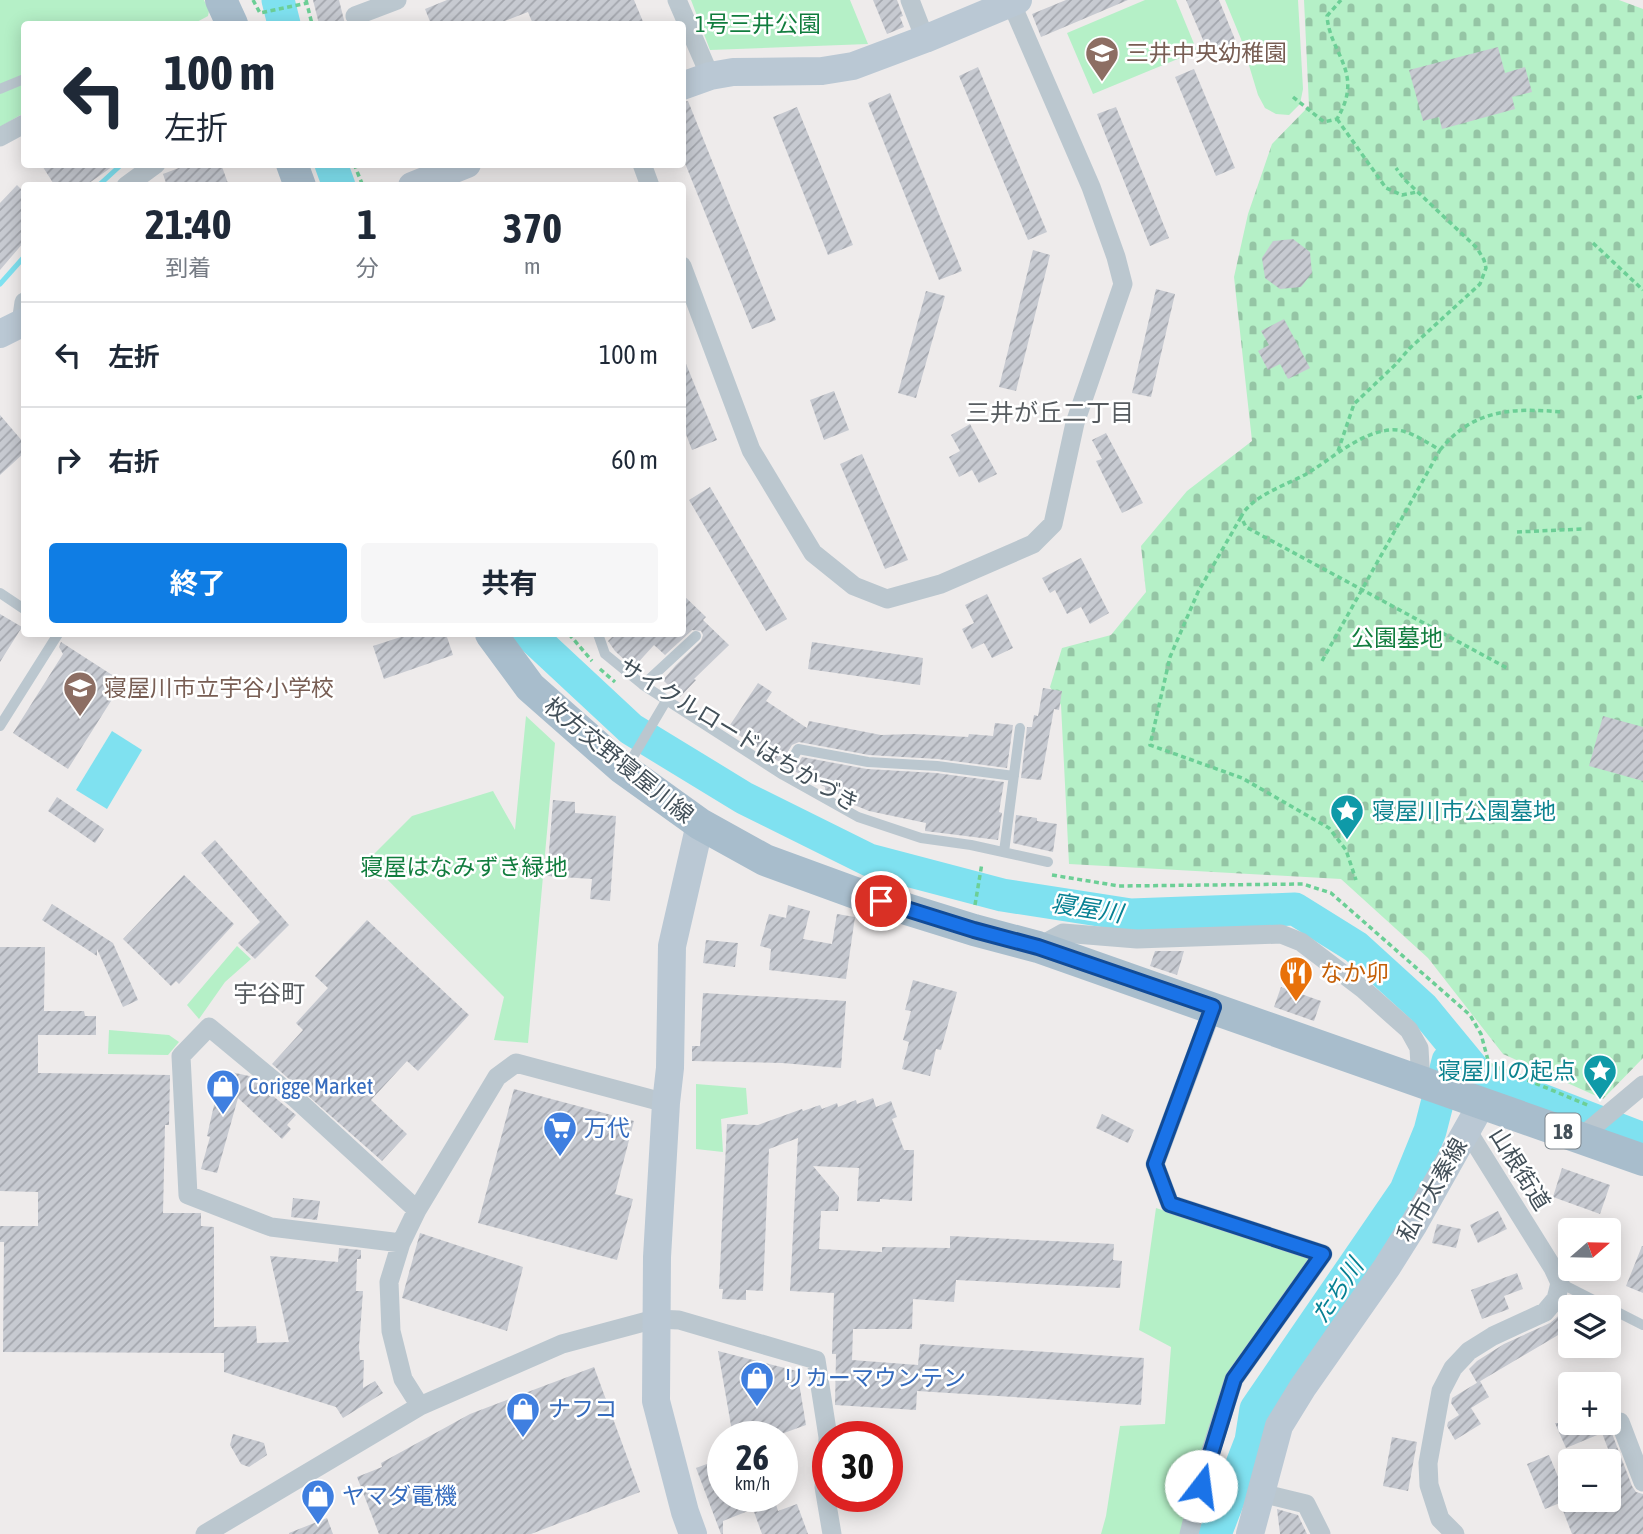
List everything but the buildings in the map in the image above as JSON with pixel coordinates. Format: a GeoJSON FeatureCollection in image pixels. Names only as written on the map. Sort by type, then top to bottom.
{"type":"FeatureCollection","features":[{"type":"Feature","properties":{"kind":"main road","name":"枚方交野寝屋川線"},"geometry":{"type":"LineString","coordinates":[[493,637],[530,687],[632,760],[700,824],[777,864],[858,894],[1038,947],[1213,1007],[1423,1084],[1469,1111],[1597,1123],[1643,1160]]}},
{"type":"Feature","properties":{"kind":"street"},"geometry":{"type":"LineString","coordinates":[[354,13],[397,0]]}},
{"type":"Feature","properties":{"kind":"street"},"geometry":{"type":"LineString","coordinates":[[677,0],[710,76]]}},
{"type":"Feature","properties":{"kind":"street"},"geometry":{"type":"LineString","coordinates":[[910,0],[925,39]]}},
{"type":"Feature","properties":{"kind":"street"},"geometry":{"type":"LineString","coordinates":[[686,85],[733,72],[822,71],[853,66],[1013,1],[1091,187],[1123,284],[1076,423],[1053,524],[1033,544],[941,583],[887,599],[853,586],[813,553],[751,450],[686,277]]}},
{"type":"Feature","properties":{"kind":"street"},"geometry":{"type":"LineString","coordinates":[[0,137],[21,126]]}},
{"type":"Feature","properties":{"kind":"street"},"geometry":{"type":"LineString","coordinates":[[131,182],[151,168]]}},
{"type":"Feature","properties":{"kind":"street"},"geometry":{"type":"LineString","coordinates":[[422,176],[452,168]]}},
{"type":"Feature","properties":{"kind":"street"},"geometry":{"type":"LineString","coordinates":[[693,1534],[656,1401],[655,1319],[670,1068],[672,946],[700,824]]}},
{"type":"Feature","properties":{"kind":"street"},"geometry":{"type":"LineString","coordinates":[[1038,947],[1063,933],[1137,939],[1281,934],[1301,942],[1363,989],[1409,1030],[1419,1048],[1423,1084]]}},
{"type":"Feature","properties":{"kind":"street"},"geometry":{"type":"LineString","coordinates":[[1189,1534],[1207,1463],[1234,1379],[1323,1254],[1170,1204],[1155,1164],[1213,1007]]}},
{"type":"Feature","properties":{"kind":"street"},"geometry":{"type":"LineString","coordinates":[[401,1243],[271,1227],[188,1195],[181,1056],[209,1027],[296,1099],[417,1210]]}},
{"type":"Feature","properties":{"kind":"street"},"geometry":{"type":"LineString","coordinates":[[420,1406],[403,1378],[391,1331],[389,1282],[401,1243],[417,1210],[497,1077],[516,1063],[666,1103]]}},
{"type":"Feature","properties":{"kind":"street"},"geometry":{"type":"LineString","coordinates":[[1597,1123],[1643,1085]]}},
{"type":"Feature","properties":{"kind":"street","name":"山根街道"},"geometry":{"type":"LineString","coordinates":[[1469,1111],[1560,1283]]}},
{"type":"Feature","properties":{"kind":"street","name":"私市太秦線"},"geometry":{"type":"LineString","coordinates":[[1250,1534],[1279,1426],[1414,1224],[1469,1111]]}},
{"type":"Feature","properties":{"kind":"street"},"geometry":{"type":"LineString","coordinates":[[1455,1534],[1440,1519],[1429,1485],[1428,1463],[1441,1391],[1453,1368],[1469,1351],[1493,1336],[1545,1312],[1556,1299],[1560,1283]]}},
{"type":"Feature","properties":{"kind":"street"},"geometry":{"type":"LineString","coordinates":[[205,1534],[420,1406],[562,1344],[655,1319],[679,1320],[817,1360],[826,1421]]}},
{"type":"Feature","properties":{"kind":"street"},"geometry":{"type":"LineString","coordinates":[[1621,1425],[1643,1482]]}},
{"type":"Feature","properties":{"kind":"street"},"geometry":{"type":"LineString","coordinates":[[1261,1493],[1306,1504],[1321,1534]]}},
{"type":"Feature","properties":{"kind":"street"},"geometry":{"type":"LineString","coordinates":[[828,1512],[832,1534]]}},
{"type":"Feature","properties":{"kind":"lane"},"geometry":{"type":"LineString","coordinates":[[0,89],[21,80]]}},
{"type":"Feature","properties":{"kind":"lane"},"geometry":{"type":"LineString","coordinates":[[0,593],[21,607]]}},
{"type":"Feature","properties":{"kind":"lane"},"geometry":{"type":"LineString","coordinates":[[643,685],[696,636]]}},
{"type":"Feature","properties":{"kind":"lane"},"geometry":{"type":"LineString","coordinates":[[0,726],[56,637]]}},
{"type":"Feature","properties":{"kind":"lane"},"geometry":{"type":"LineString","coordinates":[[599,637],[605,654],[666,701],[783,775],[858,817],[921,838],[1048,862]]}},
{"type":"Feature","properties":{"kind":"lane"},"geometry":{"type":"LineString","coordinates":[[632,760],[666,701]]}},
{"type":"Feature","properties":{"kind":"lane"},"geometry":{"type":"LineString","coordinates":[[1004,852],[1020,728]]}},
{"type":"Feature","properties":{"kind":"lane"},"geometry":{"type":"LineString","coordinates":[[783,775],[798,748],[868,762],[937,766],[1014,776]]}},
{"type":"Feature","properties":{"kind":"lane"},"geometry":{"type":"LineString","coordinates":[[1560,1283],[1643,1325]]}},
{"type":"Feature","properties":{"kind":"path"},"geometry":{"type":"LineString","coordinates":[[234,17],[253,0]]}},
{"type":"Feature","properties":{"kind":"path"},"geometry":{"type":"LineString","coordinates":[[1338,118],[1347,93],[1348,76],[1327,16],[1341,0]]}},
{"type":"Feature","properties":{"kind":"path"},"geometry":{"type":"LineString","coordinates":[[234,17],[306,2],[311,21]]}},
{"type":"Feature","properties":{"kind":"path"},"geometry":{"type":"LineString","coordinates":[[1293,97],[1324,122],[1338,118]]}},
{"type":"Feature","properties":{"kind":"path"},"geometry":{"type":"LineString","coordinates":[[1338,118],[1387,188],[1402,195],[1418,192]]}},
{"type":"Feature","properties":{"kind":"path"},"geometry":{"type":"LineString","coordinates":[[1337,453],[1354,404],[1480,284],[1484,277],[1484,260],[1477,248],[1418,192],[1396,167]]}},
{"type":"Feature","properties":{"kind":"path"},"geometry":{"type":"LineString","coordinates":[[1592,243],[1643,290]]}},
{"type":"Feature","properties":{"kind":"path"},"geometry":{"type":"LineString","coordinates":[[1637,398],[1643,396]]}},
{"type":"Feature","properties":{"kind":"path"},"geometry":{"type":"LineString","coordinates":[[1322,661],[1440,450],[1450,438],[1463,427],[1510,410],[1563,412]]}},
{"type":"Feature","properties":{"kind":"path"},"geometry":{"type":"LineString","coordinates":[[1356,880],[1346,850],[1329,828],[1242,778],[1150,745],[1170,657],[1198,592],[1247,508],[1360,440],[1390,430],[1422,439],[1440,450]]}},
{"type":"Feature","properties":{"kind":"path"},"geometry":{"type":"LineString","coordinates":[[1241,517],[1246,527],[1507,668]]}},
{"type":"Feature","properties":{"kind":"path"},"geometry":{"type":"LineString","coordinates":[[1517,532],[1583,529]]}},
{"type":"Feature","properties":{"kind":"path","name":"サイクルロードはちかづき"},"geometry":{"type":"LineString","coordinates":[[572,637],[606,677],[617,684]]}},
{"type":"Feature","properties":{"kind":"path"},"geometry":{"type":"LineString","coordinates":[[970,860],[982,863],[974,911]]}},
{"type":"Feature","properties":{"kind":"path"},"geometry":{"type":"LineString","coordinates":[[1051,874],[1119,886],[1303,884],[1331,892],[1470,1015],[1481,1034],[1489,1063],[1597,1123]]}},
{"type":"Feature","properties":{"kind":"green space"},"geometry":{"type":"Polygon","coordinates":[[[0,0],[204,0],[209,11],[208,16],[199,21],[21,21],[21,115],[0,127],[0,0]]]}},
{"type":"Feature","properties":{"kind":"green space","name":"1号三井公園"},"geometry":{"type":"Polygon","coordinates":[[[691,0],[850,0],[868,44],[710,50],[691,0]]]}},
{"type":"Feature","properties":{"kind":"green space"},"geometry":{"type":"Polygon","coordinates":[[[1145,0],[1176,0],[1197,51],[1093,94],[1067,33],[1145,0]]]}},
{"type":"Feature","properties":{"kind":"green space"},"geometry":{"type":"Polygon","coordinates":[[[1225,0],[1298,0],[1303,89],[1300,104],[1289,115],[1276,114],[1265,108],[1225,0]]]}},
{"type":"Feature","properties":{"kind":"green space","name":"公園墓地"},"geometry":{"type":"Polygon","coordinates":[[[1304,0],[1619,0],[1643,9],[1643,1058],[1603,1099],[1503,1054],[1428,958],[1341,879],[1069,864],[1061,705],[1050,687],[1062,648],[1111,635],[1146,592],[1141,546],[1187,491],[1252,441],[1234,277],[1248,214],[1272,144],[1309,106],[1304,0]]]}},
{"type":"Feature","properties":{"kind":"green space","name":"寝屋はなみずき緑地"},"geometry":{"type":"Polygon","coordinates":[[[526,716],[555,743],[528,1043],[494,1040],[504,997],[368,860],[412,816],[493,791],[515,830],[526,716]]]}},
{"type":"Feature","properties":{"kind":"green space"},"geometry":{"type":"Polygon","coordinates":[[[237,946],[251,959],[225,982],[199,1019],[187,1005],[237,946]]]}},
{"type":"Feature","properties":{"kind":"green space"},"geometry":{"type":"Polygon","coordinates":[[[109,1030],[169,1035],[179,1042],[168,1055],[108,1054],[109,1030]]]}},
{"type":"Feature","properties":{"kind":"green space"},"geometry":{"type":"Polygon","coordinates":[[[696,1084],[746,1088],[748,1114],[721,1119],[723,1152],[696,1149],[696,1084]]]}},
{"type":"Feature","properties":{"kind":"green space"},"geometry":{"type":"Polygon","coordinates":[[[1156,1208],[1312,1259],[1229,1375],[1184,1534],[1101,1534],[1120,1426],[1165,1424],[1171,1347],[1139,1330],[1156,1208]]]}},
{"type":"Feature","properties":{"kind":"water"},"geometry":{"type":"Polygon","coordinates":[[[112,731],[142,750],[107,809],[76,790],[112,731]]]}},
{"type":"Feature","properties":{"kind":"waterway","name":"寝屋川"},"geometry":{"type":"LineString","coordinates":[[278,0],[283,21]]}},
{"type":"Feature","properties":{"kind":"waterway"},"geometry":{"type":"LineString","coordinates":[[102,182],[118,168]]}},
{"type":"Feature","properties":{"kind":"waterway","name":"寝屋川"},"geometry":{"type":"LineString","coordinates":[[332,168],[338,182]]}},
{"type":"Feature","properties":{"kind":"waterway"},"geometry":{"type":"LineString","coordinates":[[0,284],[21,260]]}},
{"type":"Feature","properties":{"kind":"waterway","name":"寝屋川"},"geometry":{"type":"LineString","coordinates":[[532,637],[631,729],[744,798],[869,860],[1002,895],[1131,915],[1295,909],[1356,947],[1423,1008],[1479,1076],[1643,1139]]}},
{"type":"Feature","properties":{"kind":"waterway","name":"たち川"},"geometry":{"type":"LineString","coordinates":[[1215,1534],[1251,1441],[1256,1409],[1406,1190],[1430,1131],[1448,1061]]}},
{"type":"Feature","properties":{"kind":"place","name":"三井中央幼稚園"},"geometry":{"type":"Point","coordinates":[1102,83]}},
{"type":"Feature","properties":{"kind":"place","name":"寝屋川市立宇谷小学校"},"geometry":{"type":"Point","coordinates":[80,718]}},
{"type":"Feature","properties":{"kind":"place","name":"寝屋川市公園墓地"},"geometry":{"type":"Point","coordinates":[1347,841]}},
{"type":"Feature","properties":{"kind":"place","name":"なか卯"},"geometry":{"type":"Point","coordinates":[1296,1003]}},
{"type":"Feature","properties":{"kind":"place","name":"寝屋川の起点"},"geometry":{"type":"Point","coordinates":[1600,1101]}},
{"type":"Feature","properties":{"kind":"place","name":"Corigge Market"},"geometry":{"type":"Point","coordinates":[223,1116]}},
{"type":"Feature","properties":{"kind":"place","name":"万代"},"geometry":{"type":"Point","coordinates":[560,1158]}},
{"type":"Feature","properties":{"kind":"place","name":"リカーマウンテン"},"geometry":{"type":"Point","coordinates":[757,1408]}},
{"type":"Feature","properties":{"kind":"place","name":"ナフコ"},"geometry":{"type":"Point","coordinates":[523,1439]}},
{"type":"Feature","properties":{"kind":"place","name":"ヤマダ電機"},"geometry":{"type":"Point","coordinates":[318,1526]}},
{"type":"Feature","properties":{"kind":"district","name":"三井が丘二丁目"},"geometry":{"type":"Point","coordinates":[1050,412]}},
{"type":"Feature","properties":{"kind":"district","name":"宇谷町"},"geometry":{"type":"Point","coordinates":[269,993]}},
{"type":"Feature","properties":{"kind":"route"},"geometry":{"type":"LineString","coordinates":[[881,901],[1038,947],[1213,1007],[1155,1164],[1170,1204],[1323,1254],[1234,1379],[1201,1486]]}}]}
